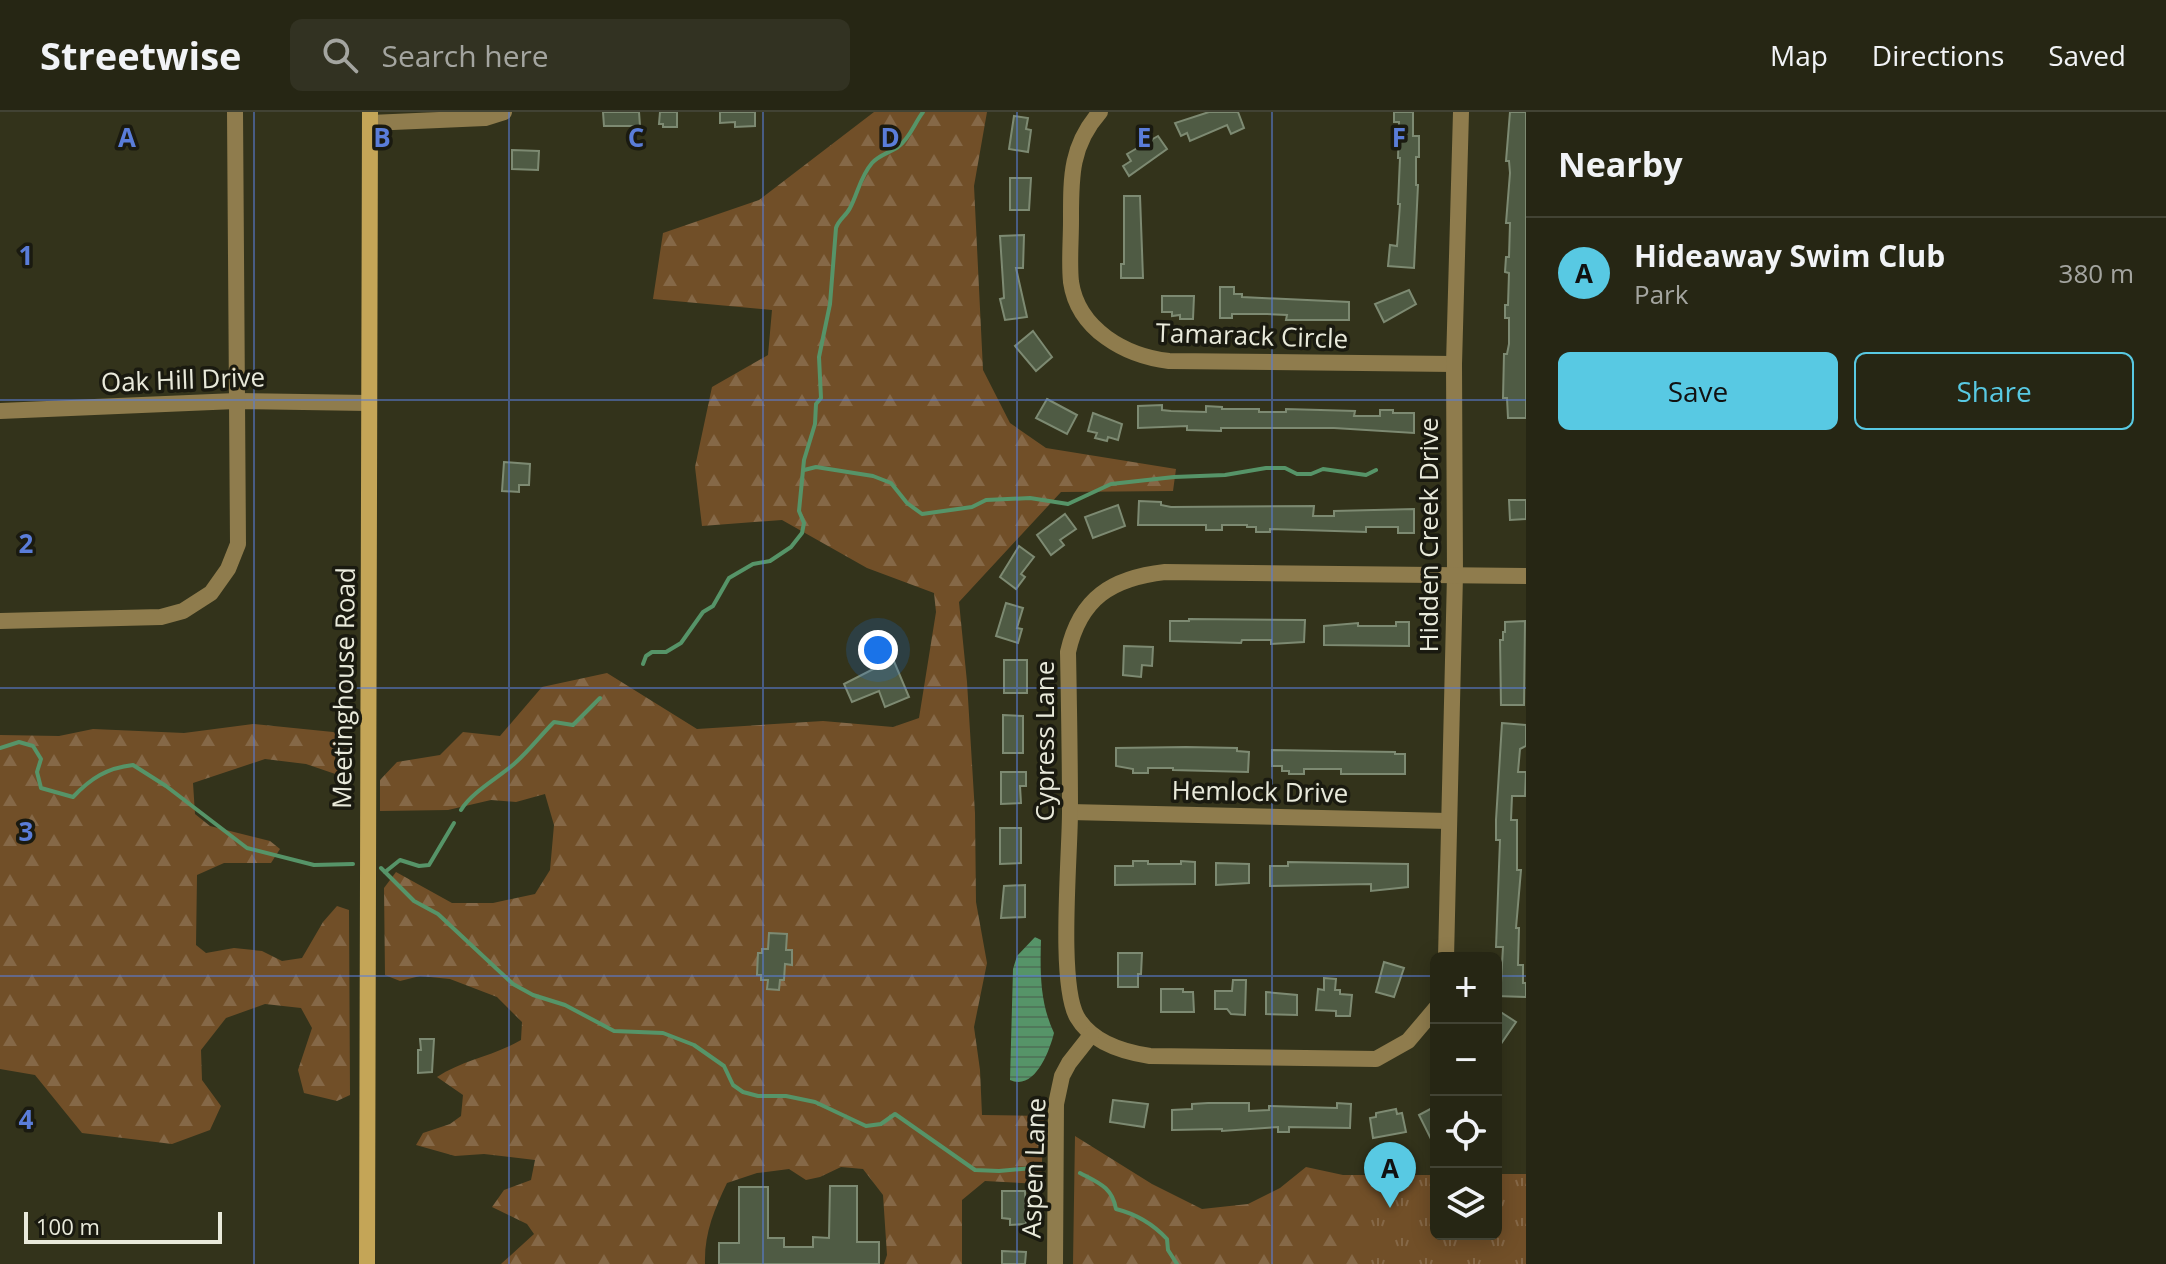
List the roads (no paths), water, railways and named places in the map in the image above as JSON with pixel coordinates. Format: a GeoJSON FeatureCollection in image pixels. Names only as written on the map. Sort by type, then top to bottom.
{"type":"FeatureCollection","features":[{"type":"Feature","properties":{"kind":"street"},"geometry":{"type":"LineString","coordinates":[[0,621],[161,617],[183,611],[211,593],[228,569],[238,544],[235,112]]}},
{"type":"Feature","properties":{"kind":"street"},"geometry":{"type":"LineString","coordinates":[[370,118],[485,118],[504,112]]}},
{"type":"Feature","properties":{"kind":"street","name":"Tamarack Circle"},"geometry":{"type":"LineString","coordinates":[[1100,112],[1081,137],[1071,176],[1071,283],[1084,314],[1115,344],[1139,356],[1169,361],[1454,364]]}},
{"type":"Feature","properties":{"kind":"street","name":"Hidden Creek Drive"},"geometry":{"type":"LineString","coordinates":[[1446,952],[1455,575],[1454,364],[1461,112]]}},
{"type":"Feature","properties":{"kind":"street","name":"Meetinghouse Road"},"geometry":{"type":"LineString","coordinates":[[367,1264],[370,118]]}},
{"type":"Feature","properties":{"kind":"street","name":"Oak Hill Drive"},"geometry":{"type":"LineString","coordinates":[[0,411],[236,401],[368,403]]}},
{"type":"Feature","properties":{"kind":"street","name":"Cypress Lane"},"geometry":{"type":"LineString","coordinates":[[1091,1035],[1077,1017],[1068,978],[1068,652],[1073,629],[1097,597],[1130,577],[1165,572],[1526,576]]}},
{"type":"Feature","properties":{"kind":"street","name":"Hemlock Drive"},"geometry":{"type":"LineString","coordinates":[[1070,812],[1448,821]]}},
{"type":"Feature","properties":{"kind":"street"},"geometry":{"type":"LineString","coordinates":[[1091,1035],[1128,1053],[1150,1056],[1376,1059],[1408,1041],[1430,1015]]}},
{"type":"Feature","properties":{"kind":"street","name":"Aspen Lane"},"geometry":{"type":"LineString","coordinates":[[1055,1264],[1056,1104],[1062,1076],[1091,1035]]}},
{"type":"Feature","properties":{"kind":"waterway"},"geometry":{"type":"LineString","coordinates":[[643,664],[652,652],[666,652],[681,643],[703,612],[713,606],[729,578],[753,564],[770,561],[791,547],[802,533],[804,523],[799,511],[804,460],[815,424],[816,404],[821,398],[819,357],[830,304],[836,228],[850,208],[868,168],[902,143],[923,112]]}},
{"type":"Feature","properties":{"kind":"waterway"},"geometry":{"type":"LineString","coordinates":[[804,470],[816,467],[873,476],[891,483],[907,503],[922,514],[972,507],[986,500],[1030,498],[1068,504],[1111,484],[1225,475],[1266,468],[1285,468],[1297,474],[1311,474],[1323,469],[1366,475],[1376,470]]}},
{"type":"Feature","properties":{"kind":"waterway"},"geometry":{"type":"LineString","coordinates":[[461,810],[478,791],[519,759],[554,722],[573,725],[600,698]]}},
{"type":"Feature","properties":{"kind":"waterway"},"geometry":{"type":"LineString","coordinates":[[0,748],[19,742],[33,746],[41,759],[37,772],[41,788],[73,797],[100,775],[133,765],[166,786],[247,848],[314,865],[353,864]]}},
{"type":"Feature","properties":{"kind":"waterway"},"geometry":{"type":"LineString","coordinates":[[385,872],[400,860],[419,866],[429,865],[454,823]]}},
{"type":"Feature","properties":{"kind":"waterway"},"geometry":{"type":"LineString","coordinates":[[381,868],[414,901],[438,914],[513,984],[533,995],[565,1005],[614,1031],[663,1033],[694,1045],[724,1066],[733,1085],[743,1092],[815,1102],[866,1126],[881,1124],[895,1114],[975,1170],[1032,1168]]}},
{"type":"Feature","properties":{"kind":"waterway"},"geometry":{"type":"LineString","coordinates":[[1080,1173],[1108,1191],[1116,1209],[1150,1224],[1162,1234],[1177,1264]]}},
{"type":"Feature","properties":{"kind":"place","name":"Hideaway Swim Club"},"geometry":{"type":"Point","coordinates":[1390,1208]}}]}
